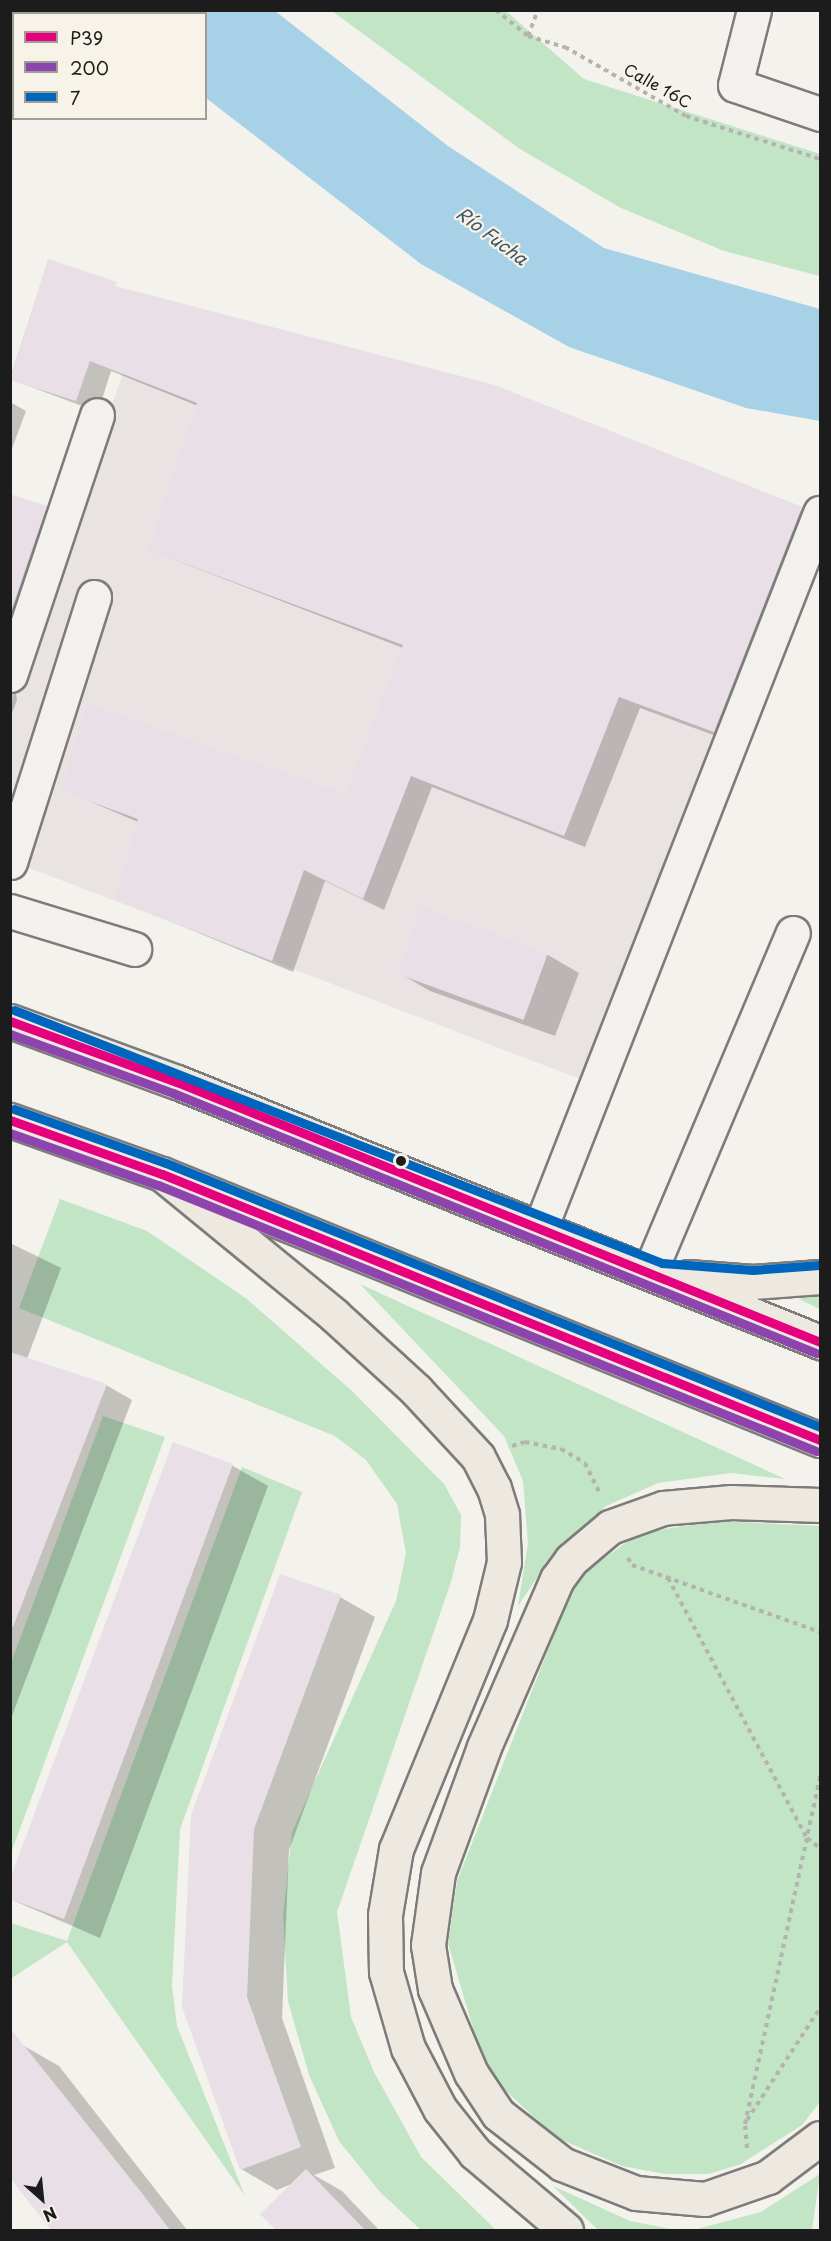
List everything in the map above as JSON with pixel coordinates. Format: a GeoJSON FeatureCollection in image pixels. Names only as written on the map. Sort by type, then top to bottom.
{"type":"FeatureCollection","features":[{"type":"Feature","properties":{"kind":"main road"},"geometry":{"type":"LineString","coordinates":[[10,1022],[541,1226],[820,1342]]}},
{"type":"Feature","properties":{"kind":"main road"},"geometry":{"type":"LineString","coordinates":[[10,1120],[162,1174],[820,1440]]}},
{"type":"Feature","properties":{"kind":"main road"},"geometry":{"type":"LineString","coordinates":[[162,1174],[334,1315],[416,1390],[478,1457],[494,1488],[502,1515],[504,1562],[490,1620],[396,1849],[384,1915],[386,1972],[404,2039],[440,2109],[475,2153],[566,2230]]}},
{"type":"Feature","properties":{"kind":"main road"},"geometry":{"type":"LineString","coordinates":[[654,1273],[753,1282],[820,1277]]}},
{"type":"Feature","properties":{"kind":"main road"},"geometry":{"type":"LineString","coordinates":[[820,1505],[731,1502],[663,1508],[610,1527],[571,1560],[552,1589],[484,1747],[438,1873],[429,1945],[435,1989],[471,2073],[498,2114],[562,2164],[636,2193],[705,2199],[768,2177],[820,2138]]}},
{"type":"Feature","properties":{"kind":"street"},"geometry":{"type":"LineString","coordinates":[[754,10],[735,85],[820,114]]}},
{"type":"Feature","properties":{"kind":"street"},"geometry":{"type":"LineString","coordinates":[[10,675],[97,415]]}},
{"type":"Feature","properties":{"kind":"street"},"geometry":{"type":"LineString","coordinates":[[541,1226],[820,513]]}},
{"type":"Feature","properties":{"kind":"street"},"geometry":{"type":"LineString","coordinates":[[10,862],[94,597]]}},
{"type":"Feature","properties":{"kind":"street"},"geometry":{"type":"LineString","coordinates":[[10,911],[134,949]]}},
{"type":"Feature","properties":{"kind":"street"},"geometry":{"type":"LineString","coordinates":[[654,1273],[793,933]]}},
{"type":"Feature","properties":{"kind":"path","name":"Calle 16C"},"geometry":{"type":"LineString","coordinates":[[496,10],[528,36],[565,47],[686,116],[820,159]]}},
{"type":"Feature","properties":{"kind":"path"},"geometry":{"type":"LineString","coordinates":[[528,36],[538,10]]}},
{"type":"Feature","properties":{"kind":"path"},"geometry":{"type":"LineString","coordinates":[[668,1577],[807,1838],[820,1848]]}},
{"type":"Feature","properties":{"kind":"path"},"geometry":{"type":"LineString","coordinates":[[820,1776],[745,2124],[820,2008]]}},
{"type":"Feature","properties":{"kind":"shaded area"},"geometry":{"type":"Polygon","coordinates":[[[149,295],[494,385],[805,508],[580,1079],[11,861],[11,705],[149,295]]]}},
{"type":"Feature","properties":{"kind":"green space"},"geometry":{"type":"Polygon","coordinates":[[[332,11],[506,11],[584,79],[820,154],[820,276],[724,251],[619,207],[520,149],[332,11]]]}},
{"type":"Feature","properties":{"kind":"green space"},"geometry":{"type":"Polygon","coordinates":[[[60,1199],[147,1231],[247,1299],[352,1391],[444,1484],[461,1515],[460,1547],[451,1582],[337,1912],[351,2017],[374,2072],[421,2157],[496,2230],[421,2230],[380,2192],[339,2141],[309,2075],[288,2001],[283,1916],[292,1832],[396,1601],[406,1553],[397,1504],[366,1460],[335,1436],[19,1308],[60,1199]]]}},
{"type":"Feature","properties":{"kind":"green space"},"geometry":{"type":"Polygon","coordinates":[[[360,1284],[785,1479],[731,1473],[658,1483],[606,1506],[553,1554],[518,1606],[528,1543],[523,1481],[504,1436],[360,1284]]]}},
{"type":"Feature","properties":{"kind":"green space"},"geometry":{"type":"Polygon","coordinates":[[[820,1295],[820,1309],[799,1299],[820,1295]]]}},
{"type":"Feature","properties":{"kind":"green space"},"geometry":{"type":"Polygon","coordinates":[[[103,1416],[165,1437],[11,1853],[11,1663],[103,1416]]]}},
{"type":"Feature","properties":{"kind":"green space"},"geometry":{"type":"Polygon","coordinates":[[[242,1467],[302,1492],[180,1829],[172,1986],[177,2026],[245,2196],[67,1942],[10,1979],[11,1923],[67,1941],[242,1467]]]}},
{"type":"Feature","properties":{"kind":"green space"},"geometry":{"type":"Polygon","coordinates":[[[717,1521],[820,1526],[820,2102],[802,2125],[741,2164],[709,2174],[665,2174],[622,2166],[555,2137],[486,2072],[448,1943],[457,1881],[576,1579],[639,1533],[717,1521]]]}},
{"type":"Feature","properties":{"kind":"green space"},"geometry":{"type":"Polygon","coordinates":[[[820,2174],[812,2230],[693,2230],[761,2212],[820,2174]]]}},
{"type":"Feature","properties":{"kind":"green space"},"geometry":{"type":"Polygon","coordinates":[[[553,2186],[630,2221],[676,2230],[598,2230],[553,2186]]]}},
{"type":"Feature","properties":{"kind":"water","name":"Río Fucha"},"geometry":{"type":"Polygon","coordinates":[[[92,11],[275,11],[448,146],[604,248],[820,309],[820,421],[746,408],[569,347],[421,264],[207,99],[207,12],[92,11]]]}},
{"type":"Feature","properties":{"kind":"building"},"geometry":{"type":"Polygon","coordinates":[[[48,259],[117,282],[115,286],[494,385],[802,507],[714,732],[619,697],[564,836],[411,776],[363,899],[304,870],[272,961],[115,900],[138,819],[61,791],[86,703],[345,794],[403,645],[148,550],[197,403],[90,361],[76,401],[10,380],[48,259]]]}},
{"type":"Feature","properties":{"kind":"building"},"geometry":{"type":"Polygon","coordinates":[[[10,494],[47,506],[10,614],[10,494]]]}},
{"type":"Feature","properties":{"kind":"building"},"geometry":{"type":"Polygon","coordinates":[[[421,907],[548,953],[524,1020],[397,974],[421,907]]]}},
{"type":"Feature","properties":{"kind":"building"},"geometry":{"type":"Polygon","coordinates":[[[10,1352],[107,1384],[13,1627],[10,1626],[10,1352]]]}},
{"type":"Feature","properties":{"kind":"building"},"geometry":{"type":"Polygon","coordinates":[[[173,1442],[233,1464],[64,1919],[10,1899],[10,1879],[173,1442]]]}},
{"type":"Feature","properties":{"kind":"building"},"geometry":{"type":"Polygon","coordinates":[[[280,1574],[341,1595],[254,1829],[247,1997],[301,2147],[240,2170],[182,2007],[191,1815],[280,1574]]]}},
{"type":"Feature","properties":{"kind":"building"},"geometry":{"type":"Polygon","coordinates":[[[10,2028],[170,2230],[51,2230],[10,2178],[10,2028]]]}},
{"type":"Feature","properties":{"kind":"building"},"geometry":{"type":"Polygon","coordinates":[[[306,2169],[365,2230],[276,2230],[260,2214],[306,2169]]]}},
{"type":"Feature","properties":{"kind":"transit line","name":"7"},"geometry":{"type":"LineString","coordinates":[[14,1010],[662,1263],[753,1270],[819,1265]]}},
{"type":"Feature","properties":{"kind":"transit line","name":"P39"},"geometry":{"type":"LineString","coordinates":[[10,1021],[177,1082],[820,1342]]}},
{"type":"Feature","properties":{"kind":"transit line","name":"200"},"geometry":{"type":"LineString","coordinates":[[10,1034],[173,1093],[816,1353]]}},
{"type":"Feature","properties":{"kind":"transit line","name":"7"},"geometry":{"type":"LineString","coordinates":[[14,1109],[166,1163],[820,1427]]}},
{"type":"Feature","properties":{"kind":"transit line","name":"P39"},"geometry":{"type":"LineString","coordinates":[[10,1120],[162,1174],[820,1440]]}},
{"type":"Feature","properties":{"kind":"transit line","name":"200"},"geometry":{"type":"LineString","coordinates":[[10,1133],[158,1185],[816,1451]]}}]}
